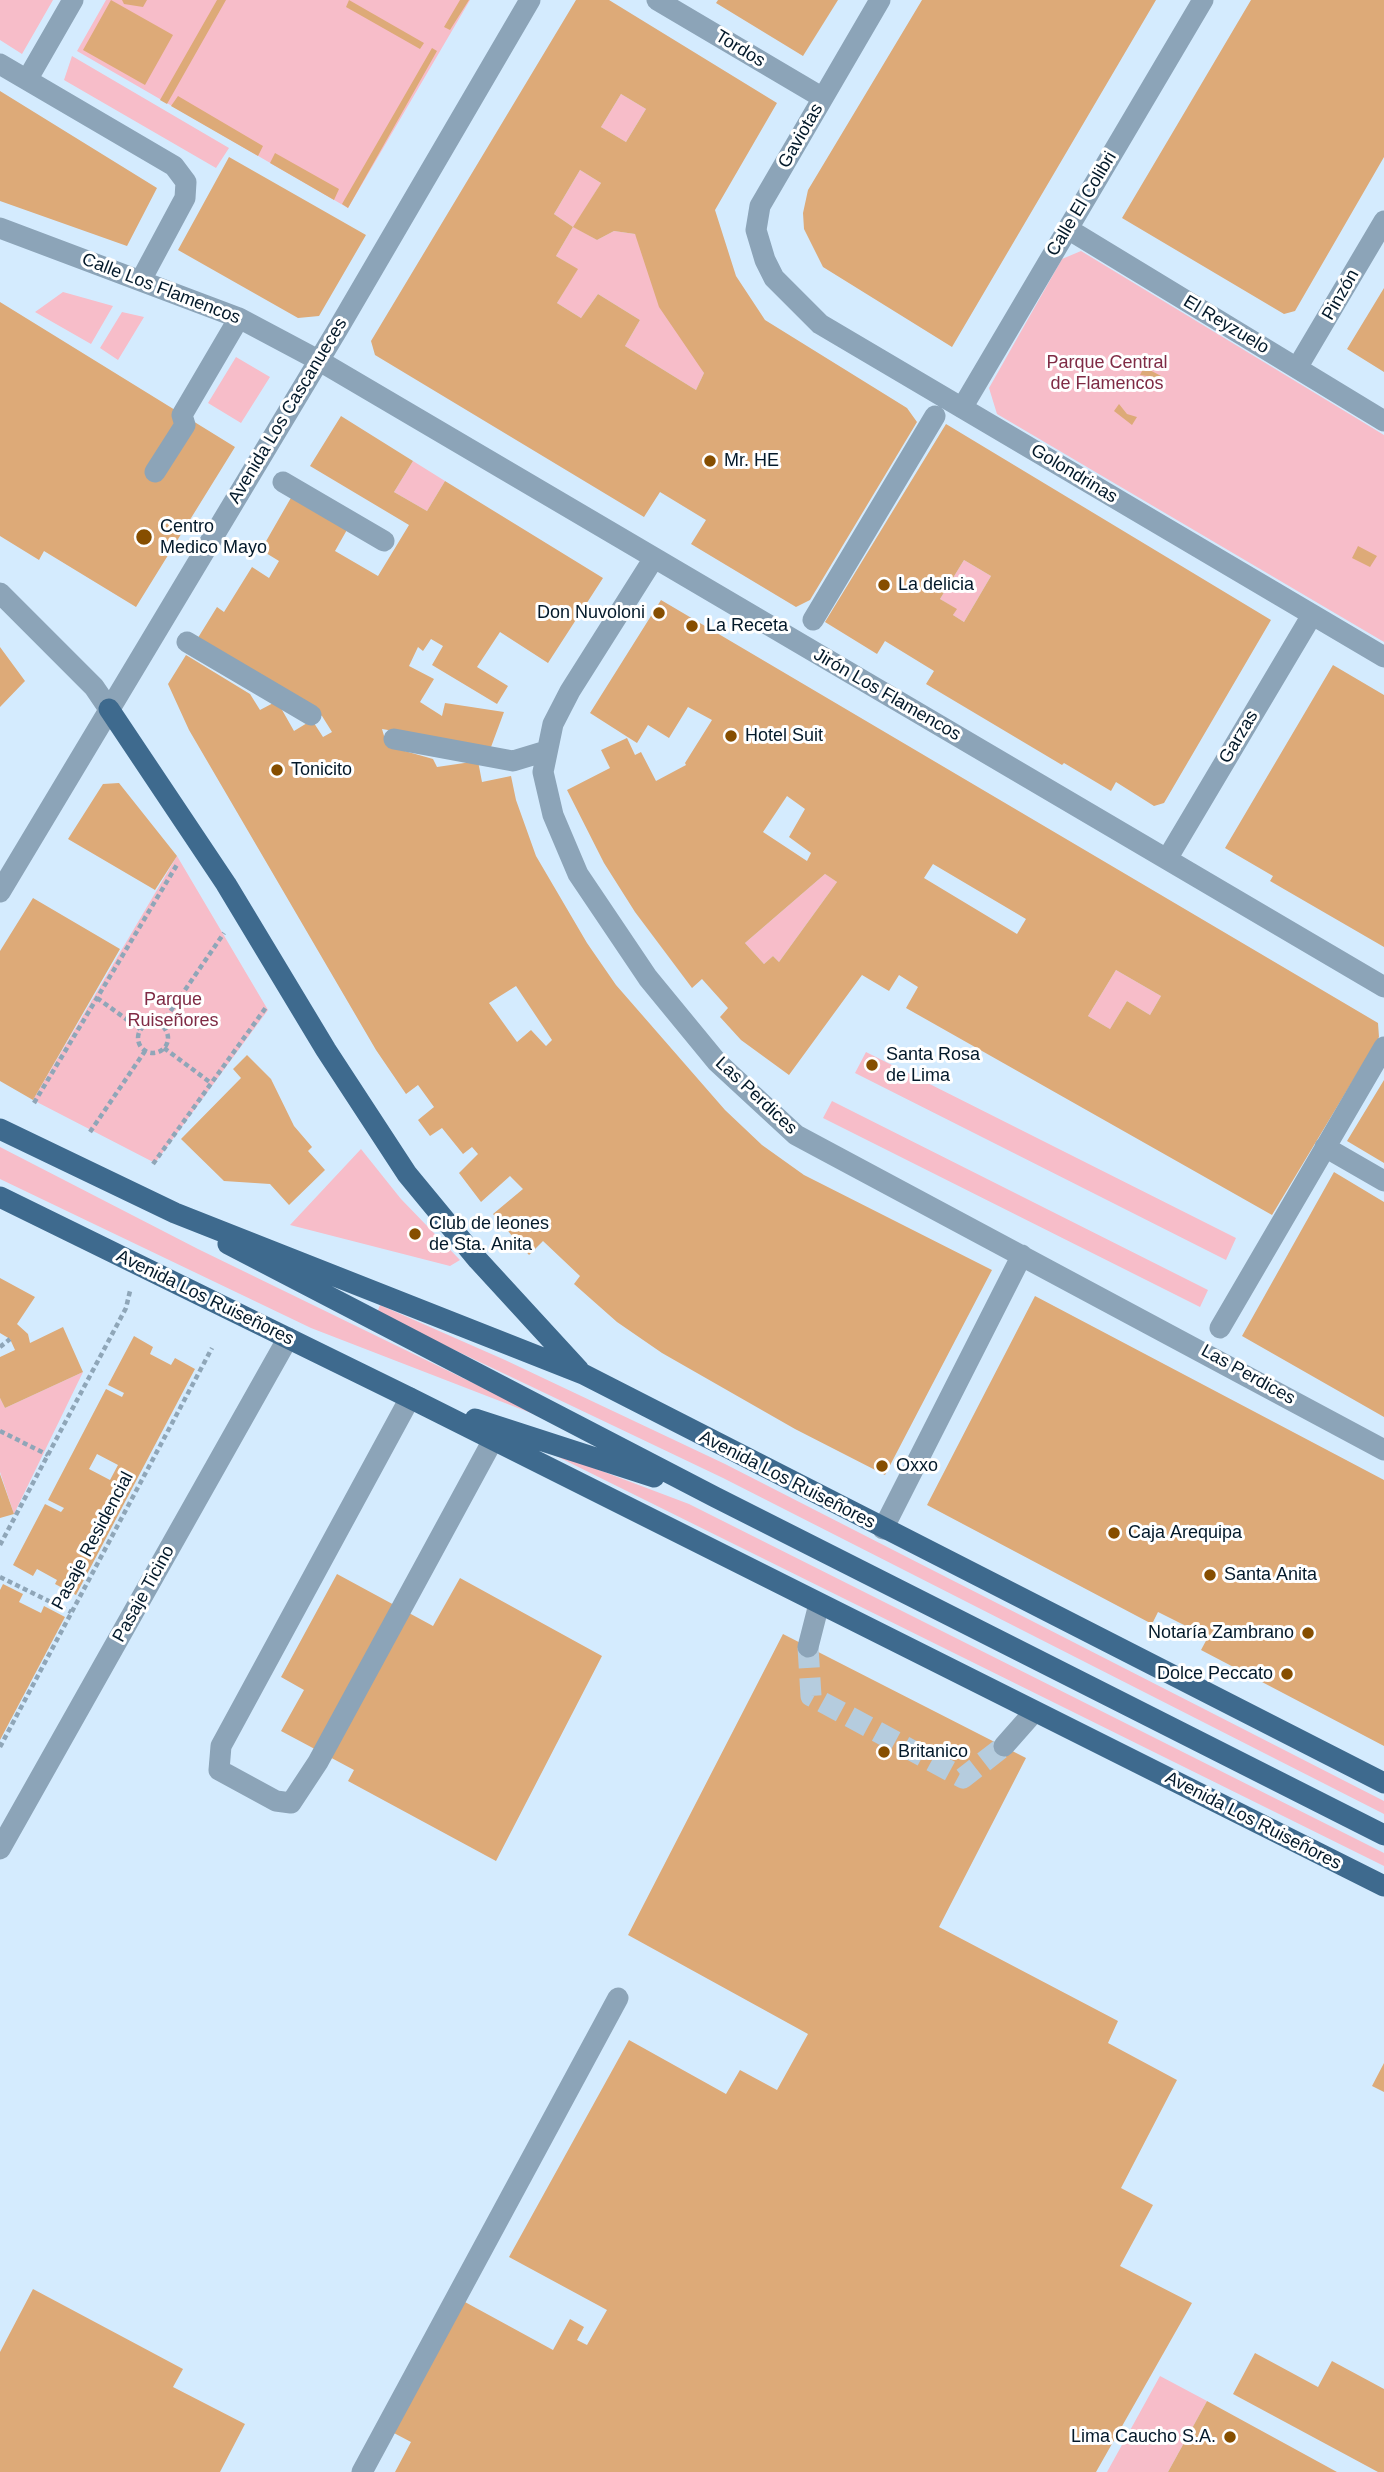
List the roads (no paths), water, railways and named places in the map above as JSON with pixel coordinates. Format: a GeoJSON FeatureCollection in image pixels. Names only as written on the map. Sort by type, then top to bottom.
{"type":"FeatureCollection","features":[{"type":"Feature","properties":{"kind":"main road"},"geometry":{"type":"LineString","coordinates":[[109,709],[226,884],[326,1050],[408,1174],[478,1260],[583,1374]]}},
{"type":"Feature","properties":{"kind":"main road","name":"Avenida Los Ruiseñores"},"geometry":{"type":"LineString","coordinates":[[0,1129],[175,1213],[583,1374],[1384,1783]]}},
{"type":"Feature","properties":{"kind":"main road","name":"Avenida Los Ruiseñores"},"geometry":{"type":"LineString","coordinates":[[0,1197],[410,1398],[1384,1886]]}},
{"type":"Feature","properties":{"kind":"main road","name":"Avenida Los Ruiseñores"},"geometry":{"type":"LineString","coordinates":[[175,1213],[260,1263],[715,1497],[1384,1835]]}},
{"type":"Feature","properties":{"kind":"main road","name":"Avenida Los Ruiseñores"},"geometry":{"type":"LineString","coordinates":[[410,1398],[715,1497]]}},
{"type":"Feature","properties":{"kind":"street"},"geometry":{"type":"LineString","coordinates":[[27,80],[73,0]]}},
{"type":"Feature","properties":{"kind":"street","name":"Avenida Los Cascanueces"},"geometry":{"type":"LineString","coordinates":[[0,892],[530,0]]}},
{"type":"Feature","properties":{"kind":"street","name":"Tordos"},"geometry":{"type":"LineString","coordinates":[[657,0],[823,98]]}},
{"type":"Feature","properties":{"kind":"street","name":"Gaviotas"},"geometry":{"type":"LineString","coordinates":[[774,278],[758,240],[756,219],[760,206],[880,0]]}},
{"type":"Feature","properties":{"kind":"street","name":"Calle El Colibri"},"geometry":{"type":"LineString","coordinates":[[962,408],[1203,0]]}},
{"type":"Feature","properties":{"kind":"street"},"geometry":{"type":"LineString","coordinates":[[0,64],[174,166],[186,181],[185,198],[141,280]]}},
{"type":"Feature","properties":{"kind":"street","name":"Pinzón"},"geometry":{"type":"LineString","coordinates":[[1297,368],[1384,221]]}},
{"type":"Feature","properties":{"kind":"street","name":"Calle Los Flamencos"},"geometry":{"type":"LineString","coordinates":[[0,228],[239,318],[318,360]]}},
{"type":"Feature","properties":{"kind":"street","name":"El Reyzuelo"},"geometry":{"type":"LineString","coordinates":[[1068,229],[1384,421]]}},
{"type":"Feature","properties":{"kind":"street","name":"Golondrinas"},"geometry":{"type":"LineString","coordinates":[[774,278],[820,324],[1384,657]]}},
{"type":"Feature","properties":{"kind":"street"},"geometry":{"type":"LineString","coordinates":[[155,472],[186,425],[183,415],[239,318]]}},
{"type":"Feature","properties":{"kind":"street","name":"Jirón Los Flamencos"},"geometry":{"type":"LineString","coordinates":[[318,360],[1384,987]]}},
{"type":"Feature","properties":{"kind":"street"},"geometry":{"type":"LineString","coordinates":[[813,620],[934,416]]}},
{"type":"Feature","properties":{"kind":"street"},"geometry":{"type":"LineString","coordinates":[[283,482],[384,541]]}},
{"type":"Feature","properties":{"kind":"street","name":"Las Perdices"},"geometry":{"type":"LineString","coordinates":[[654,558],[570,691],[553,724],[543,772],[547,794],[578,874],[623,946],[717,1062],[796,1135],[1384,1450]]}},
{"type":"Feature","properties":{"kind":"street"},"geometry":{"type":"LineString","coordinates":[[0,593],[94,687],[109,709]]}},
{"type":"Feature","properties":{"kind":"street","name":"Garzas"},"geometry":{"type":"LineString","coordinates":[[1167,859],[1312,615]]}},
{"type":"Feature","properties":{"kind":"street"},"geometry":{"type":"LineString","coordinates":[[187,642],[311,715]]}},
{"type":"Feature","properties":{"kind":"street"},"geometry":{"type":"LineString","coordinates":[[394,739],[513,761],[546,751]]}},
{"type":"Feature","properties":{"kind":"street"},"geometry":{"type":"LineString","coordinates":[[1220,1328],[1384,1047]]}},
{"type":"Feature","properties":{"kind":"street"},"geometry":{"type":"LineString","coordinates":[[1325,1147],[1384,1181]]}},
{"type":"Feature","properties":{"kind":"street"},"geometry":{"type":"LineString","coordinates":[[883,1529],[1022,1255]]}},
{"type":"Feature","properties":{"kind":"street","name":"Pasaje Ticino"},"geometry":{"type":"LineString","coordinates":[[0,1849],[288,1338]]}},
{"type":"Feature","properties":{"kind":"street"},"geometry":{"type":"LineString","coordinates":[[410,1398],[221,1746],[219,1769],[276,1801],[291,1803],[318,1762],[494,1440]]}},
{"type":"Feature","properties":{"kind":"street"},"geometry":{"type":"LineString","coordinates":[[808,1647],[819,1604]]}},
{"type":"Feature","properties":{"kind":"street"},"geometry":{"type":"LineString","coordinates":[[1004,1746],[1034,1712]]}},
{"type":"Feature","properties":{"kind":"street"},"geometry":{"type":"LineString","coordinates":[[362,2472],[618,1998]]}},
{"type":"Feature","properties":{"kind":"tunnel"},"geometry":{"type":"LineString","coordinates":[[808,1647],[811,1696],[963,1778],[1004,1746]]}},
{"type":"Feature","properties":{"kind":"place","name":"Mr. HE"},"geometry":{"type":"Point","coordinates":[710,461]}},
{"type":"Feature","properties":{"kind":"place","name":"Centro Medico Mayo"},"geometry":{"type":"Point","coordinates":[144,537]}},
{"type":"Feature","properties":{"kind":"place","name":"La delicia"},"geometry":{"type":"Point","coordinates":[884,585]}},
{"type":"Feature","properties":{"kind":"place","name":"Don Nuvoloni"},"geometry":{"type":"Point","coordinates":[659,613]}},
{"type":"Feature","properties":{"kind":"place","name":"La Receta"},"geometry":{"type":"Point","coordinates":[692,626]}},
{"type":"Feature","properties":{"kind":"place","name":"Hotel Suit"},"geometry":{"type":"Point","coordinates":[731,736]}},
{"type":"Feature","properties":{"kind":"place","name":"Tonicito"},"geometry":{"type":"Point","coordinates":[277,770]}},
{"type":"Feature","properties":{"kind":"place","name":"Santa Rosa de Lima"},"geometry":{"type":"Point","coordinates":[872,1065]}},
{"type":"Feature","properties":{"kind":"place","name":"Club de leones de Sta. Anita"},"geometry":{"type":"Point","coordinates":[415,1234]}},
{"type":"Feature","properties":{"kind":"place","name":"Oxxo"},"geometry":{"type":"Point","coordinates":[882,1466]}},
{"type":"Feature","properties":{"kind":"place","name":"Caja Arequipa"},"geometry":{"type":"Point","coordinates":[1114,1533]}},
{"type":"Feature","properties":{"kind":"place","name":"Santa Anita"},"geometry":{"type":"Point","coordinates":[1210,1575]}},
{"type":"Feature","properties":{"kind":"place","name":"Notaría Zambrano"},"geometry":{"type":"Point","coordinates":[1308,1633]}},
{"type":"Feature","properties":{"kind":"place","name":"Dolce Peccato"},"geometry":{"type":"Point","coordinates":[1287,1674]}},
{"type":"Feature","properties":{"kind":"place","name":"Britanico"},"geometry":{"type":"Point","coordinates":[884,1752]}},
{"type":"Feature","properties":{"kind":"place","name":"Lima Caucho S.A."},"geometry":{"type":"Point","coordinates":[1230,2437]}},
{"type":"Feature","properties":{"kind":"park label","name":"Parque Central de Flamencos"},"geometry":{"type":"Point","coordinates":[1107,373]}},
{"type":"Feature","properties":{"kind":"park label","name":"Parque Ruiseñores"},"geometry":{"type":"Point","coordinates":[173,1010]}}]}
